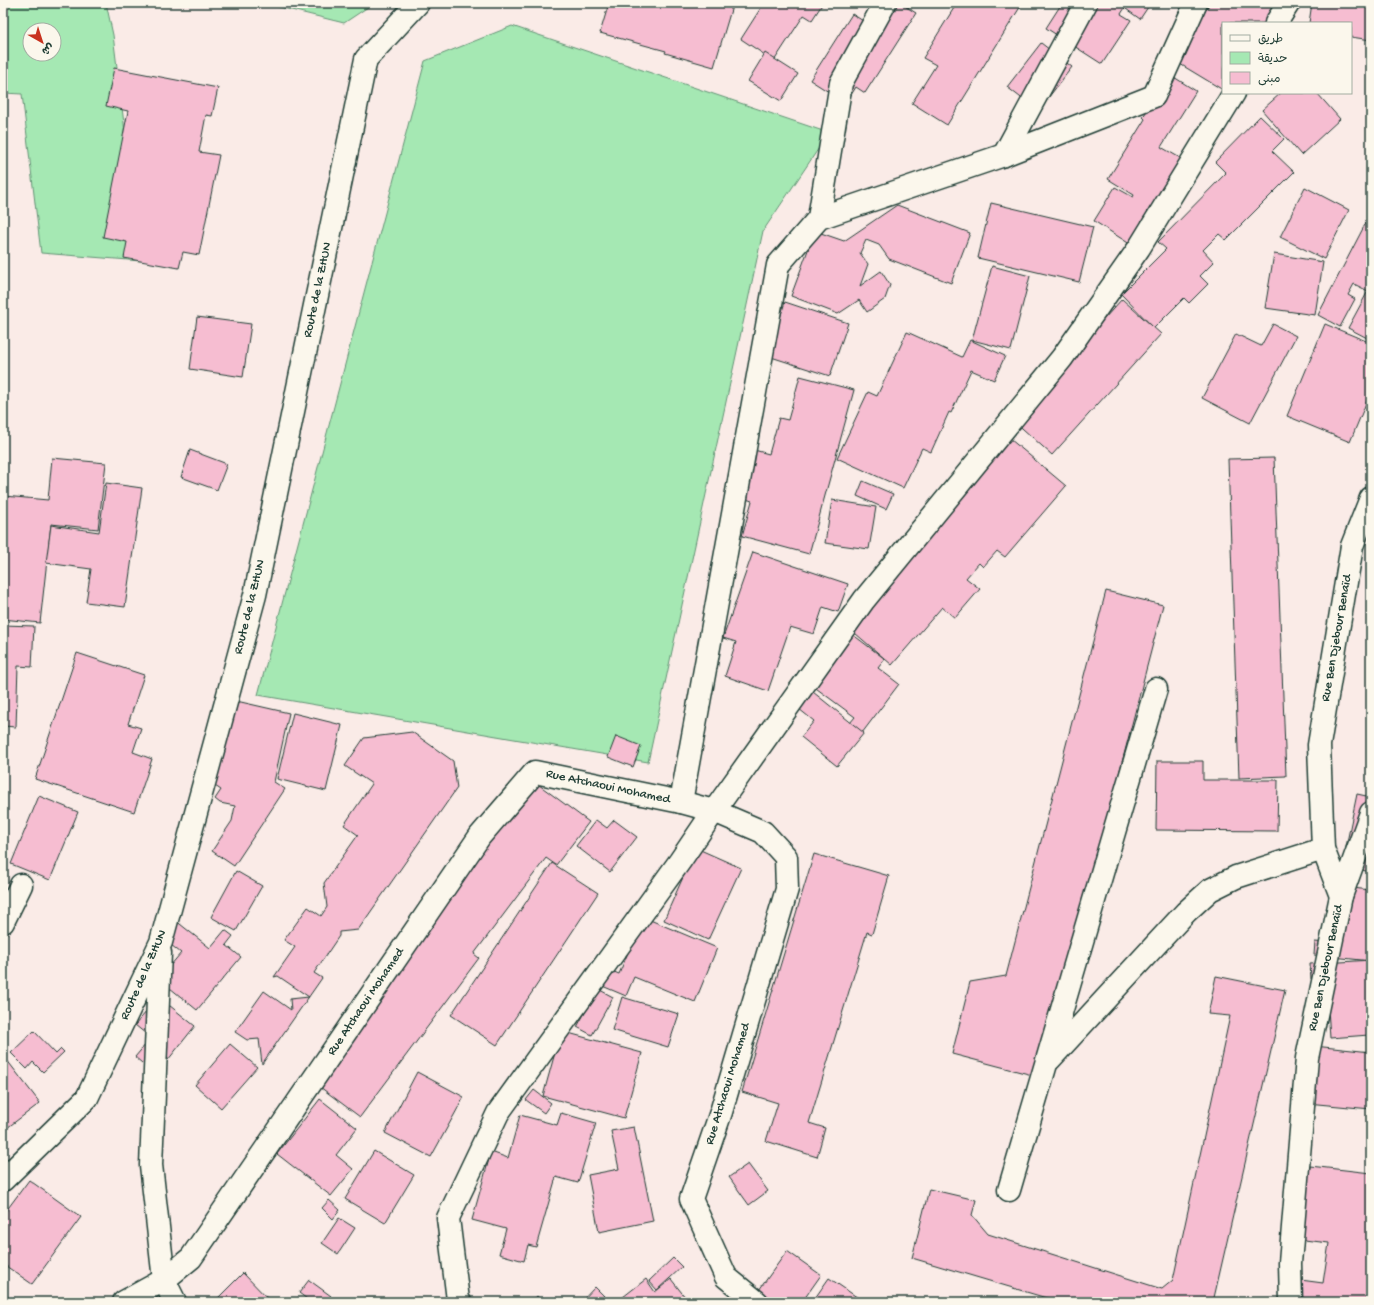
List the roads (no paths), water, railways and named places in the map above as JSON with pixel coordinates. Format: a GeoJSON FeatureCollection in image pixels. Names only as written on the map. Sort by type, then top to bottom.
{"type":"FeatureCollection","features":[{"type":"Feature","properties":{"kind":"street","name":"Route de la ZHUN"},"geometry":{"type":"LineString","coordinates":[[3,1180],[87,1098],[161,942],[255,595],[366,59],[418,3]]}},
{"type":"Feature","properties":{"kind":"street"},"geometry":{"type":"LineString","coordinates":[[819,218],[841,83],[885,3]]}},
{"type":"Feature","properties":{"kind":"street"},"geometry":{"type":"LineString","coordinates":[[1004,155],[1086,3]]}},
{"type":"Feature","properties":{"kind":"street"},"geometry":{"type":"LineString","coordinates":[[680,802],[778,265],[819,218],[1004,155],[1154,96],[1196,3]]}},
{"type":"Feature","properties":{"kind":"street"},"geometry":{"type":"LineString","coordinates":[[1277,22],[1288,4]]}},
{"type":"Feature","properties":{"kind":"street"},"geometry":{"type":"LineString","coordinates":[[460,1302],[458,1300],[448,1218],[498,1113],[680,861],[864,600],[1062,358],[1139,248],[1233,94]]}},
{"type":"Feature","properties":{"kind":"street","name":"Rue Ben Djebour Benaïd"},"geometry":{"type":"LineString","coordinates":[[1291,1302],[1290,1263],[1307,1058],[1341,896],[1323,849],[1319,745],[1352,546],[1371,498]]}},
{"type":"Feature","properties":{"kind":"street"},"geometry":{"type":"LineString","coordinates":[[1010,1190],[1156,689]]}},
{"type":"Feature","properties":{"kind":"street","name":"Rue Atchaoui Mohamed"},"geometry":{"type":"LineString","coordinates":[[124,1302],[164,1280],[191,1258],[480,836],[535,772],[680,802],[714,811],[763,832],[786,857],[787,889],[721,1112],[691,1199],[726,1277],[757,1302]]}},
{"type":"Feature","properties":{"kind":"street"},"geometry":{"type":"LineString","coordinates":[[1341,896],[1371,813]]}},
{"type":"Feature","properties":{"kind":"street"},"geometry":{"type":"LineString","coordinates":[[1047,1062],[1186,912],[1210,890],[1236,877],[1323,849]]}},
{"type":"Feature","properties":{"kind":"street"},"geometry":{"type":"LineString","coordinates":[[3,922],[21,885]]}},
{"type":"Feature","properties":{"kind":"street"},"geometry":{"type":"LineString","coordinates":[[161,942],[151,1165],[164,1280],[174,1302]]}}]}
